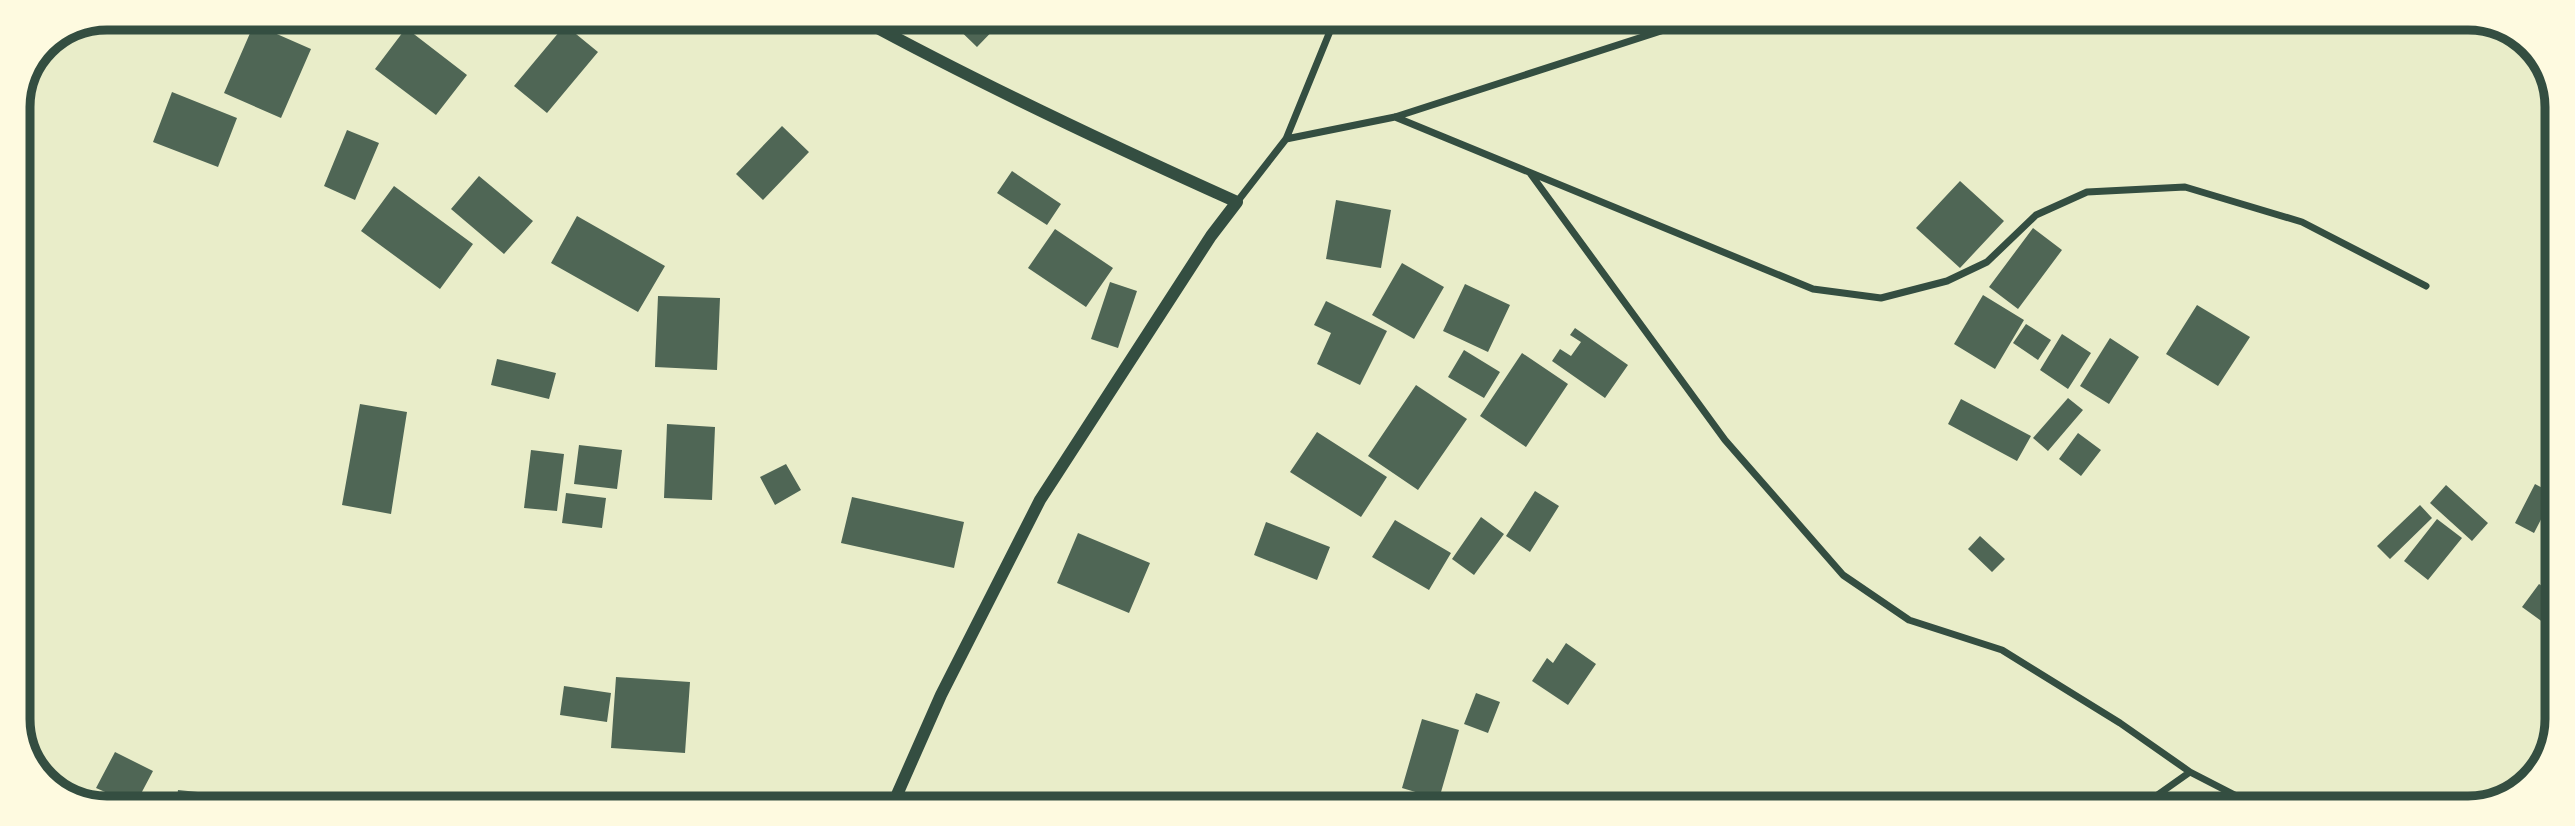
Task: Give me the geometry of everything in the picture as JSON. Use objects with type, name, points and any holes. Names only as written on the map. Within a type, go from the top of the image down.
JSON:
[{"type":"street","points":[[880,30],[1125,151],[1237,202]]},
{"type":"street","points":[[896,796],[941,695],[1040,499],[1211,236],[1286,139],[1331,30]]},
{"type":"street","points":[[1286,139],[1395,117],[1664,30]]},
{"type":"street","points":[[1395,117],[1813,289],[1881,298],[1947,281],[1987,261],[2036,215],[2087,192],[2185,187],[2302,222],[2426,286]]},
{"type":"street","points":[[1529,172],[1725,440],[1843,575],[1909,620],[2002,650],[2120,723],[2190,772],[2237,796]]},
{"type":"street","points":[[2156,796],[2190,772]]},
{"type":"building","points":[[251,30],[268,30],[311,49],[281,118],[224,93]]},
{"type":"building","points":[[404,30],[409,30],[467,75],[436,115],[375,69]]},
{"type":"building","points":[[561,30],[571,30],[598,52],[547,113],[514,86]]},
{"type":"building","points":[[959,30],[993,30],[977,47]]},
{"type":"building","points":[[172,92],[237,118],[218,167],[153,142]]},
{"type":"building","points":[[782,126],[809,152],[763,200],[736,174]]},
{"type":"building","points":[[347,130],[379,143],[355,200],[324,186]]},
{"type":"building","points":[[1012,171],[1061,204],[1047,225],[997,193]]},
{"type":"building","points":[[479,176],[533,221],[504,254],[451,209]]},
{"type":"building","points":[[1960,181],[2004,221],[1960,268],[1916,228]]},
{"type":"building","points":[[394,186],[473,244],[440,289],[361,231]]},
{"type":"building","points":[[1336,200],[1391,210],[1381,268],[1326,259]]},
{"type":"building","points":[[577,216],[665,266],[638,312],[551,263]]},
{"type":"building","points":[[2033,228],[2062,250],[2018,309],[1989,287]]},
{"type":"building","points":[[1055,229],[1113,268],[1086,307],[1028,268]]},
{"type":"building","points":[[1402,263],[1444,287],[1414,339],[1372,315]]},
{"type":"building","points":[[1110,282],[1137,291],[1118,348],[1091,339]]},
{"type":"building","points":[[1465,284],[1510,305],[1488,352],[1443,331]]},
{"type":"building","points":[[1983,295],[2024,320],[1995,369],[1954,344]]},
{"type":"building","points":[[658,296],[720,298],[717,370],[655,367]]},
{"type":"building","points":[[1326,301],[1387,331],[1360,385],[1317,364],[1331,333],[1314,325]]},
{"type":"building","points":[[2197,305],[2250,337],[2218,386],[2166,354]]},
{"type":"building","points":[[2026,324],[2051,340],[2038,360],[2013,343]]},
{"type":"building","points":[[1575,328],[1628,365],[1605,398],[1552,361],[1560,349],[1571,356],[1581,342],[1570,335]]},
{"type":"building","points":[[2062,334],[2091,353],[2068,389],[2040,370]]},
{"type":"building","points":[[2110,338],[2139,357],[2109,404],[2080,386]]},
{"type":"building","points":[[1464,350],[1500,372],[1484,398],[1448,377]]},
{"type":"building","points":[[1522,353],[1568,384],[1526,447],[1480,416]]},
{"type":"building","points":[[497,359],[556,373],[549,399],[491,385]]},
{"type":"building","points":[[1416,385],[1467,419],[1418,490],[1368,456]]},
{"type":"building","points":[[2068,398],[2083,410],[2048,451],[2033,438]]},
{"type":"building","points":[[1961,399],[2031,436],[2017,461],[1948,424]]},
{"type":"building","points":[[360,404],[407,412],[391,514],[342,505]]},
{"type":"building","points":[[667,424],[715,427],[712,500],[664,498]]},
{"type":"building","points":[[1317,432],[1387,477],[1361,517],[1290,472]]},
{"type":"building","points":[[2078,433],[2101,450],[2081,476],[2059,459]]},
{"type":"building","points":[[579,445],[622,450],[617,489],[574,484]]},
{"type":"building","points":[[531,450],[564,454],[557,511],[524,508]]},
{"type":"building","points":[[786,464],[801,490],[775,505],[760,477]]},
{"type":"building","points":[[2535,484],[2545,489],[2545,512],[2534,533],[2515,523]]},
{"type":"building","points":[[2446,485],[2488,523],[2472,541],[2430,503]]},
{"type":"building","points":[[1535,491],[1559,506],[1530,552],[1506,536]]},
{"type":"building","points":[[566,493],[606,498],[602,528],[562,523]]},
{"type":"building","points":[[852,497],[964,522],[954,568],[841,543]]},
{"type":"building","points":[[2420,505],[2432,518],[2390,559],[2377,546]]},
{"type":"building","points":[[1481,517],[1504,534],[1474,575],[1452,559]]},
{"type":"building","points":[[2437,519],[2462,538],[2428,580],[2404,561]]},
{"type":"building","points":[[1395,520],[1451,553],[1429,590],[1372,557]]},
{"type":"building","points":[[1266,522],[1330,547],[1317,580],[1254,555]]},
{"type":"building","points":[[1078,533],[1150,563],[1129,613],[1057,583]]},
{"type":"building","points":[[1980,536],[2005,559],[1992,572],[1968,549]]},
{"type":"building","points":[[2539,584],[2545,588],[2545,624],[2522,607]]},
{"type":"building","points":[[1566,643],[1596,664],[1568,705],[1532,681],[1547,658],[1553,663]]},
{"type":"building","points":[[616,677],[690,682],[685,753],[611,748]]},
{"type":"building","points":[[564,686],[611,693],[607,722],[560,715]]},
{"type":"building","points":[[1476,693],[1500,702],[1488,733],[1464,724]]},
{"type":"building","points":[[1422,719],[1459,730],[1440,796],[1429,796],[1402,788]]},
{"type":"building","points":[[115,752],[153,771],[140,796],[114,796],[96,788]]},
{"type":"building","points":[[178,790],[218,794],[218,796],[177,796]]}]
